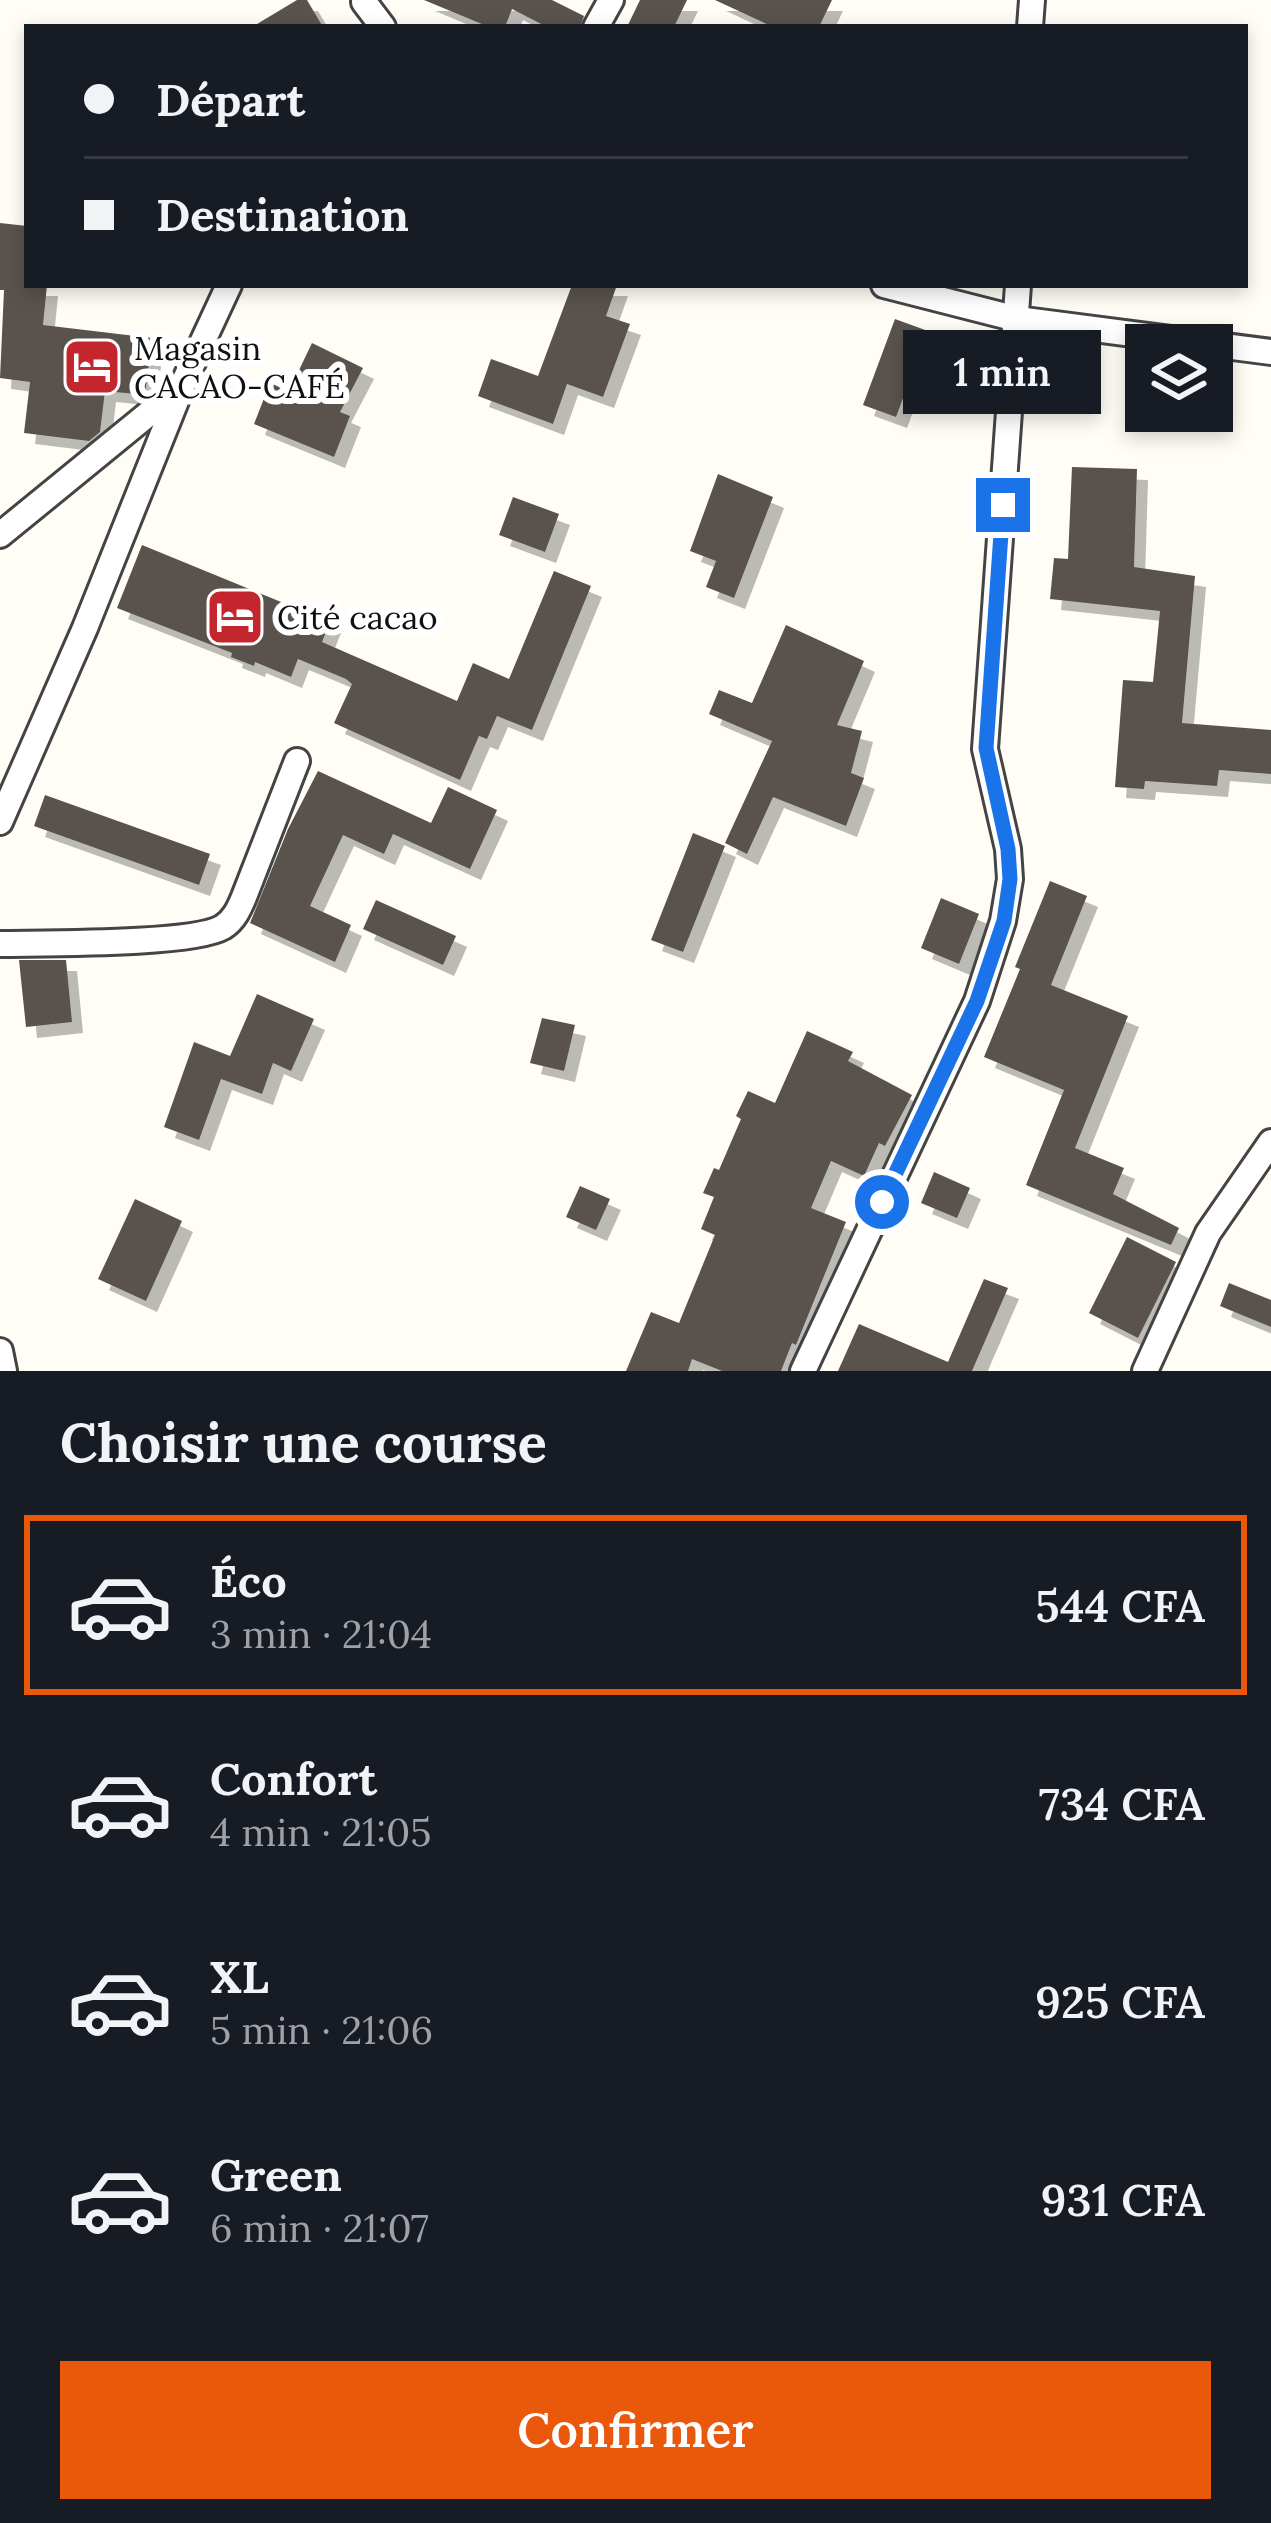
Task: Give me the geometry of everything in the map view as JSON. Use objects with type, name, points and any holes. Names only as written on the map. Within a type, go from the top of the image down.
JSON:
[{"type":"street","points":[[0,821],[228,288]]},
{"type":"street","points":[[896,288],[1017,319],[1271,352]]},
{"type":"street","points":[[803,1371],[977,1001],[1004,921],[1010,879],[1008,849],[986,748],[1018,288]]},
{"type":"street","points":[[0,535],[182,386]]},
{"type":"street","points":[[0,944],[167,937],[222,928],[236,916],[297,761]]},
{"type":"street","points":[[1144,1371],[1208,1233],[1271,1142]]},
{"type":"street","points":[[0,1351],[4,1371]]},
{"type":"building","points":[[297,0],[307,0],[321,24],[257,24]]},
{"type":"building","points":[[424,0],[552,0],[584,16],[581,24],[541,24],[512,9],[506,24],[482,24]]},
{"type":"building","points":[[640,0],[687,0],[675,24],[628,24]]},
{"type":"building","points":[[715,0],[832,0],[820,24],[767,24]]},
{"type":"building","points":[[0,223],[24,226],[24,288],[47,288],[43,325],[152,338],[145,395],[105,391],[100,432],[89,441],[24,433],[30,382],[0,378],[4,290],[0,290]]},
{"type":"building","points":[[571,288],[616,288],[606,316],[630,324],[603,397],[567,384],[553,424],[478,396],[491,359],[538,376]]},
{"type":"building","points":[[895,319],[928,331],[896,417],[863,405]]},
{"type":"building","points":[[312,343],[363,368],[340,412],[350,416],[334,457],[254,424],[270,383],[289,391]]},
{"type":"building","points":[[1072,467],[1137,469],[1134,567],[1195,576],[1182,723],[1271,730],[1271,774],[1219,770],[1217,786],[1145,781],[1144,789],[1115,787],[1123,680],[1153,682],[1160,611],[1050,599],[1054,558],[1068,559]]},
{"type":"building","points":[[718,474],[773,497],[734,598],[706,587],[716,561],[690,551]]},
{"type":"building","points":[[513,497],[559,514],[545,552],[499,535]]},
{"type":"building","points":[[142,545],[330,622],[322,642],[457,701],[473,663],[509,679],[554,571],[591,586],[532,730],[497,716],[487,739],[479,736],[460,780],[334,723],[352,684],[346,679],[298,659],[291,677],[255,662],[254,666],[117,608]]},
{"type":"building","points":[[786,625],[864,661],[837,725],[862,731],[851,773],[864,778],[846,826],[773,797],[747,854],[725,843],[772,741],[709,714],[719,690],[752,703]]},
{"type":"building","points":[[318,771],[431,823],[448,787],[497,810],[470,869],[393,834],[384,854],[343,835],[310,906],[351,925],[335,962],[250,923],[288,829]]},
{"type":"building","points":[[45,795],[210,854],[199,885],[34,826]]},
{"type":"building","points":[[693,833],[725,846],[683,952],[651,940]]},
{"type":"building","points":[[1050,881],[1087,896],[1051,985],[1128,1016],[1075,1148],[1124,1168],[1113,1194],[1179,1228],[1171,1245],[1026,1185],[1064,1090],[984,1057]]},
{"type":"building","points":[[941,898],[979,914],[959,964],[921,948]]},
{"type":"building","points":[[376,900],[456,936],[443,965],[363,929]]},
{"type":"building","points":[[19,960],[66,960],[72,1022],[26,1027]]},
{"type":"building","points":[[257,994],[314,1019],[291,1071],[273,1063],[262,1094],[221,1079],[199,1140],[164,1127],[194,1042],[230,1056]]},
{"type":"building","points":[[542,1018],[575,1025],[564,1071],[530,1063]]},
{"type":"building","points":[[807,1031],[853,1052],[848,1061],[912,1095],[885,1146],[879,1143],[864,1176],[831,1161],[811,1208],[846,1222],[796,1345],[792,1343],[781,1371],[722,1371],[692,1359],[688,1371],[626,1371],[651,1312],[679,1323],[715,1235],[701,1229],[714,1197],[703,1193],[714,1168],[719,1170],[741,1119],[736,1116],[748,1091],[775,1103]]},
{"type":"building","points":[[934,1172],[970,1188],[957,1218],[921,1203]]},
{"type":"building","points":[[580,1186],[610,1199],[596,1230],[566,1217]]},
{"type":"building","points":[[135,1199],[182,1221],[146,1301],[98,1279]]},
{"type":"building","points":[[1127,1237],[1176,1262],[1138,1338],[1089,1313]]},
{"type":"building","points":[[984,1279],[1008,1288],[972,1371],[838,1371],[859,1324],[948,1362]]},
{"type":"building","points":[[1229,1283],[1271,1300],[1271,1327],[1220,1306]]},
{"type":"place","name":"Magasin CACAO-CAFÉ","points":[[92,367]]},
{"type":"place","name":"Cité cacao","points":[[235,617]]},
{"type":"route","points":[[882,1202],[977,1001],[1004,921],[1010,879],[1008,849],[986,748],[1003,505]]}]
